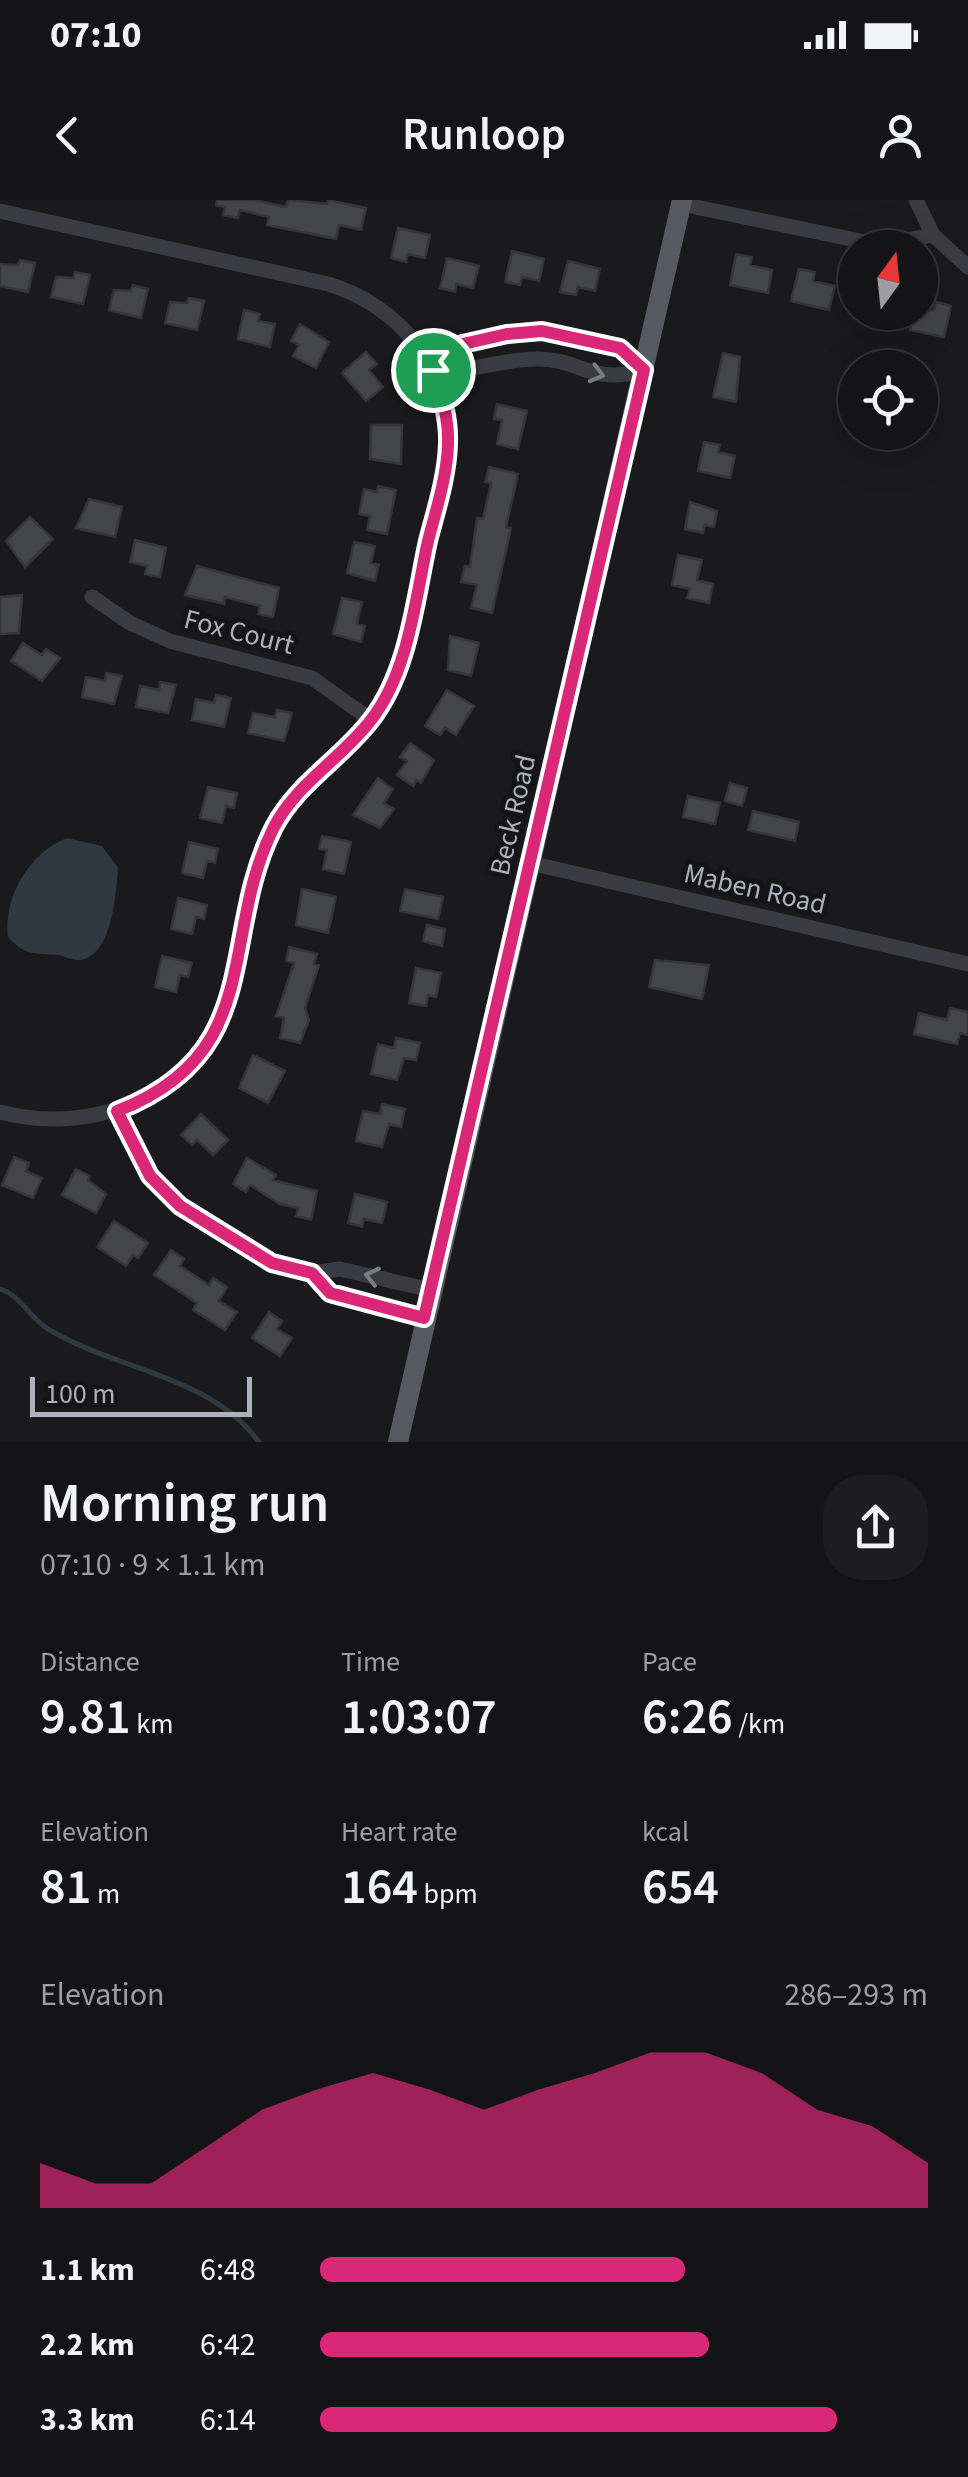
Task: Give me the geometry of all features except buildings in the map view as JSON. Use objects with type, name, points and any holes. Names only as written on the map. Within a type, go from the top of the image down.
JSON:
[{"type":"main road","name":"Beck Road","points":[[398,1442],[681,202]]},
{"type":"street","points":[[916,200],[931,230]]},
{"type":"street","points":[[681,202],[838,236]]},
{"type":"street","points":[[0,212],[342,288],[391,316],[410,334],[433,370],[448,424],[446,466],[400,665],[371,720],[299,791],[274,827],[231,992],[209,1041],[168,1083],[117,1111],[60,1121],[0,1112]]},
{"type":"street","points":[[938,240],[968,267]]},
{"type":"street","points":[[538,358],[542,331]]},
{"type":"street","points":[[542,331],[620,348],[644,370],[616,379],[538,358],[456,373],[433,370],[454,346],[542,331]]},
{"type":"street","name":"Fox Court","points":[[92,597],[130,623],[170,641],[312,678],[371,720]]},
{"type":"street","name":"Maben Road","points":[[530,864],[968,964]]},
{"type":"street","points":[[117,1111],[150,1176],[180,1206],[272,1263],[312,1273],[340,1268],[430,1290]]},
{"type":"street","points":[[312,1273],[330,1293],[424,1318]]},
{"type":"shaded area","points":[[67,838],[102,846],[118,868],[106,935],[92,955],[81,960],[30,952],[8,937],[10,907],[22,878],[41,854]]},
{"type":"waterway","points":[[0,1289],[48,1329],[74,1343],[215,1402],[259,1442]]},
{"type":"route","points":[[542,331],[620,348],[644,370],[424,1318],[330,1293],[312,1273],[272,1263],[180,1206],[138,1158],[117,1111],[168,1083],[209,1041],[231,992],[274,827],[299,791],[371,720],[394,681],[446,466],[448,424],[433,370],[454,346],[542,331]]}]
